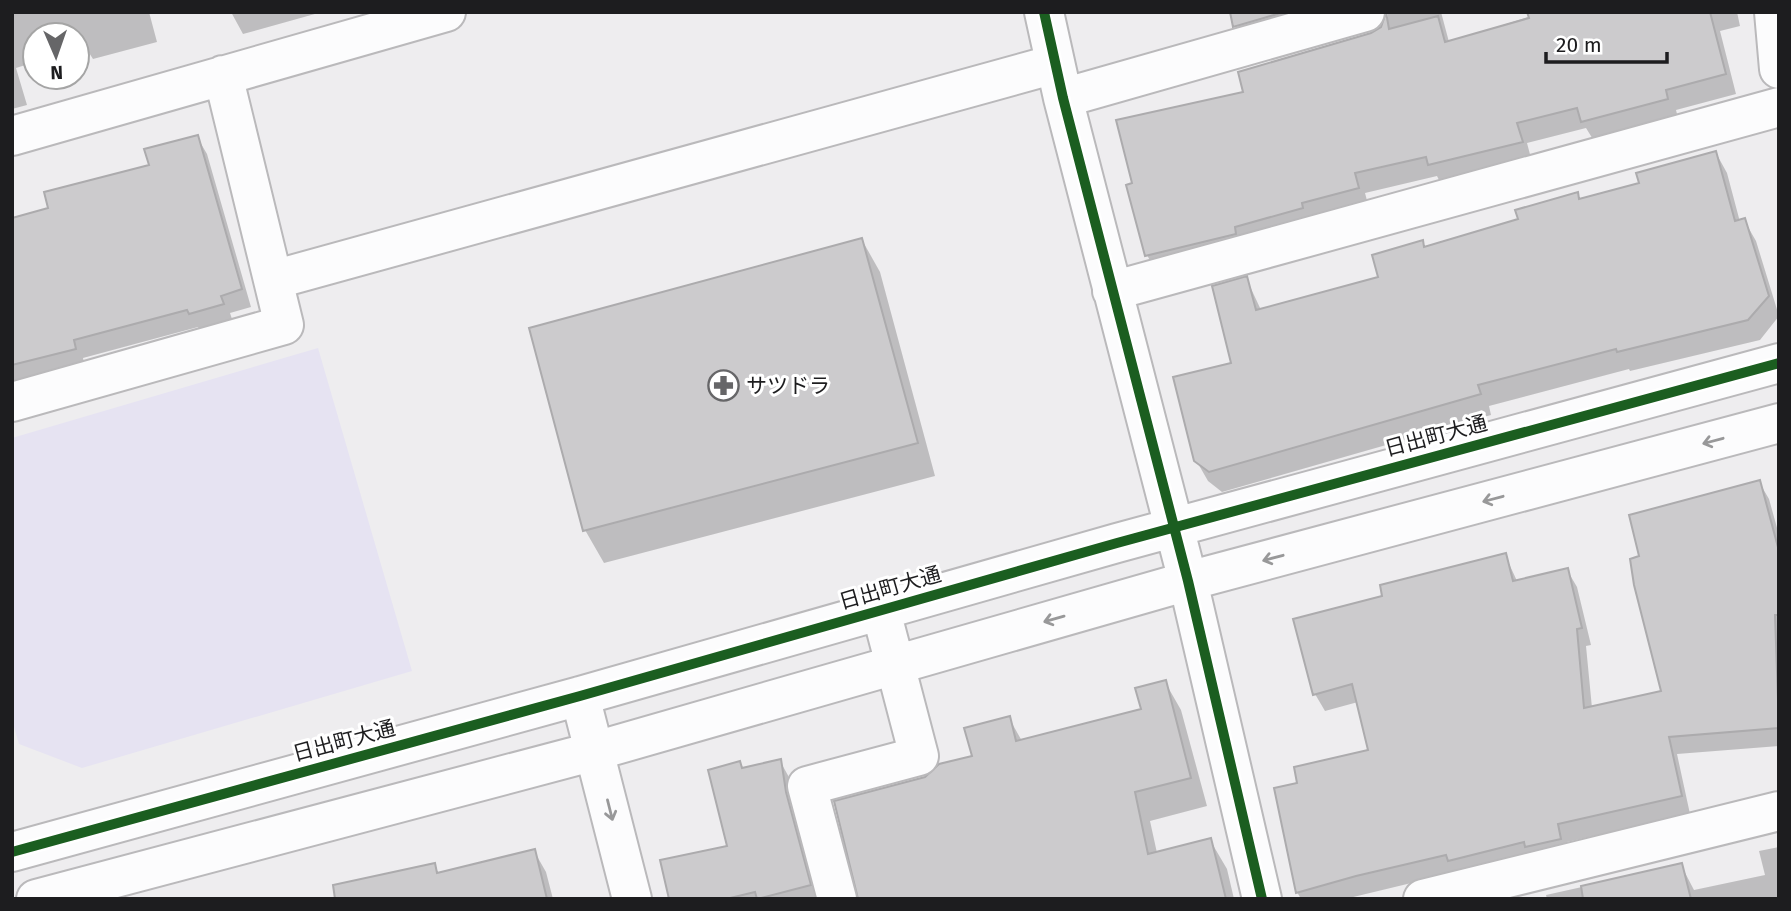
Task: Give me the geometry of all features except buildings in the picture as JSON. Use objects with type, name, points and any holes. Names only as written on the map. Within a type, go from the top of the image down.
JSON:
[{"type":"street","points":[[1044,12],[1112,291],[1188,581],[1262,899]]},
{"type":"street","points":[[273,280],[1059,81],[1365,12]]},
{"type":"street","points":[[1774,12],[1779,69]]},
{"type":"street","points":[[12,136],[439,13]]},
{"type":"street","points":[[12,402],[284,325],[223,75]]},
{"type":"street","points":[[1112,291],[1779,107]]},
{"type":"street","name":"日出町大通","points":[[12,852],[580,696],[1174,527],[1779,363]]},
{"type":"street","points":[[36,899],[595,751],[1188,581],[1779,423]]},
{"type":"street","points":[[837,899],[807,786],[919,756],[881,611]]},
{"type":"street","points":[[580,696],[632,899]]},
{"type":"street","points":[[1423,899],[1779,811]]},
{"type":"shaded area","points":[[318,348],[412,671],[82,768],[19,744],[12,720],[12,438]]},
{"type":"cycle path","points":[[1044,12],[1063,98],[1188,581],[1262,899]]},
{"type":"cycle path","points":[[12,852],[580,696],[1117,543],[1779,363]]},
{"type":"place","name":"サツドラ","points":[[723,386]]}]
